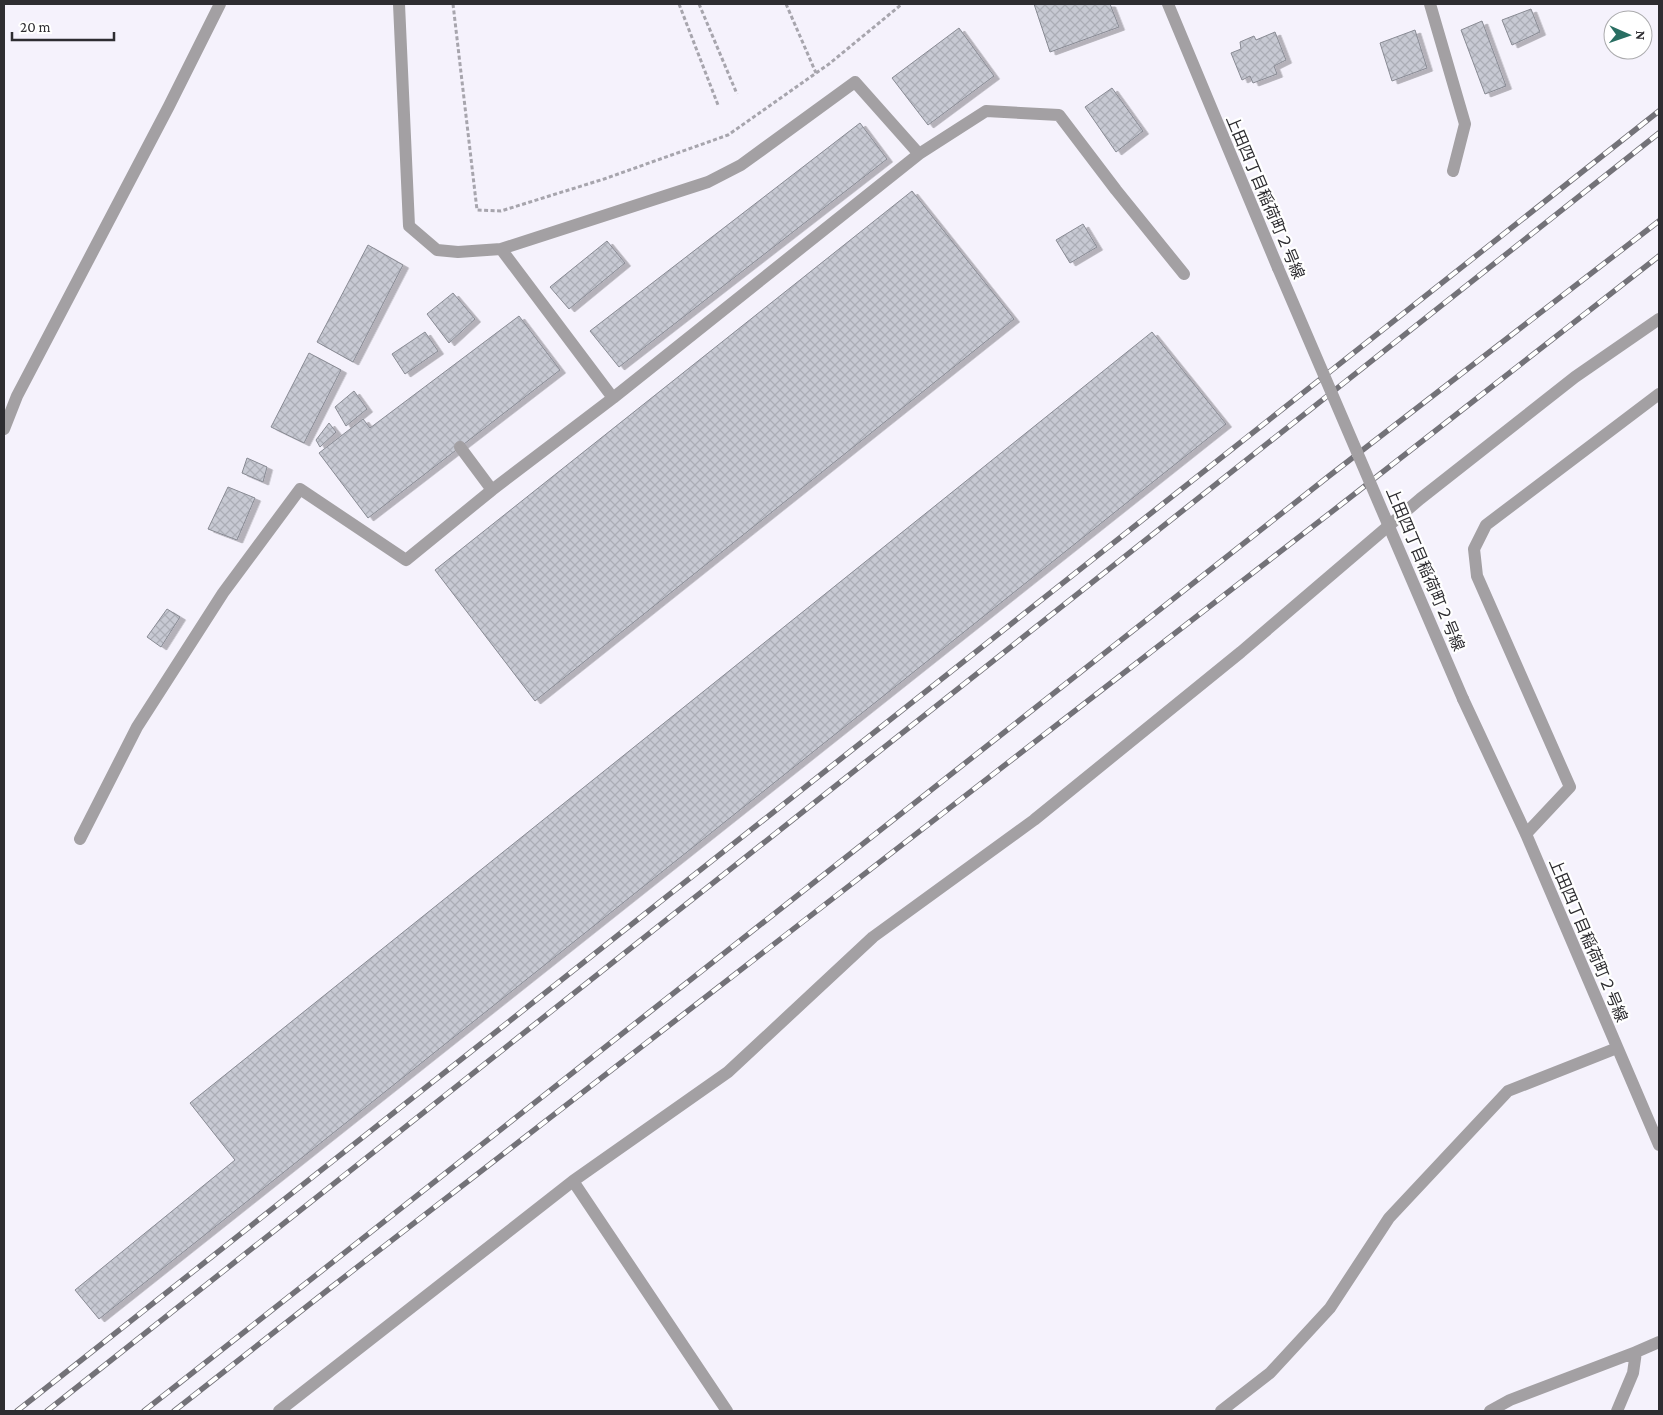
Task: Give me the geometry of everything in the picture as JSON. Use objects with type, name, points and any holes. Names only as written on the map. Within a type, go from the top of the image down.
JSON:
[{"type":"street","points":[[4,429],[17,396],[169,106],[220,4]]},
{"type":"street","points":[[399,4],[409,226],[437,250],[458,252],[501,249],[708,182],[742,165],[855,82],[919,154]]},
{"type":"street","name":"上田四丁目稲荷町２号線","points":[[1168,4],[1278,268],[1463,699],[1526,834],[1659,1145]]},
{"type":"street","points":[[1430,4],[1465,124],[1453,171]]},
{"type":"street","points":[[80,839],[137,727],[223,593],[300,489],[406,560],[492,490],[613,398],[919,154],[986,111],[1059,115],[1116,190],[1184,274]]},
{"type":"street","points":[[501,249],[613,398]]},
{"type":"street","points":[[279,1411],[573,1181],[728,1072],[873,937],[1034,820],[1241,652],[1420,499],[1575,378],[1659,318]]},
{"type":"street","points":[[1526,834],[1570,787],[1477,576],[1474,548],[1486,525],[1659,394]]},
{"type":"street","points":[[460,447],[492,490]]},
{"type":"street","points":[[1221,1411],[1270,1373],[1330,1308],[1389,1218],[1508,1091],[1617,1048]]},
{"type":"street","points":[[573,1181],[727,1411]]},
{"type":"street","points":[[1490,1411],[1510,1400],[1659,1342]]},
{"type":"street","points":[[1617,1411],[1633,1373],[1636,1352]]},
{"type":"path","points":[[453,4],[477,210],[501,211],[604,179],[728,135],[816,73],[902,4]]},
{"type":"path","points":[[679,4],[718,105]]},
{"type":"path","points":[[699,4],[736,94]]},
{"type":"path","points":[[786,4],[816,73]]},
{"type":"building","points":[[1034,4],[1110,4],[1119,27],[1050,52]]},
{"type":"building","points":[[1531,9],[1540,32],[1512,45],[1502,20]]},
{"type":"building","points":[[1482,21],[1506,86],[1485,94],[1461,30]]},
{"type":"building","points":[[959,28],[994,76],[928,125],[892,78]]},
{"type":"building","points":[[1415,30],[1427,68],[1392,81],[1380,43]]},
{"type":"building","points":[[1275,32],[1286,60],[1274,66],[1277,74],[1253,83],[1250,76],[1242,80],[1231,53],[1241,49],[1240,42],[1254,36],[1256,40]]},
{"type":"building","points":[[1112,88],[1143,131],[1116,152],[1085,107]]},
{"type":"building","points":[[860,123],[887,159],[619,367],[590,331]]},
{"type":"building","points":[[912,191],[1014,319],[535,701],[435,570]]},
{"type":"building","points":[[1083,224],[1097,247],[1070,263],[1056,240]]},
{"type":"building","points":[[607,241],[625,263],[569,309],[550,287]]},
{"type":"building","points":[[368,245],[403,265],[353,362],[317,342]]},
{"type":"building","points":[[453,293],[475,319],[449,343],[427,314]]},
{"type":"building","points":[[519,316],[560,370],[368,518],[319,453],[363,419],[370,428]]},
{"type":"building","points":[[425,332],[438,351],[405,374],[392,354]]},
{"type":"building","points":[[1152,332],[1226,424],[99,1319],[75,1290],[235,1160],[190,1103]]},
{"type":"building","points":[[309,353],[341,370],[304,443],[271,427]]},
{"type":"building","points":[[354,391],[367,409],[346,426],[335,407]]},
{"type":"building","points":[[329,423],[336,432],[320,447],[316,440]]},
{"type":"building","points":[[247,458],[267,467],[263,482],[242,473]]},
{"type":"building","points":[[228,487],[255,498],[237,540],[208,529]]},
{"type":"building","points":[[167,609],[180,617],[161,647],[147,637]]},
{"type":"railway","points":[[17,1411],[1659,111]]},
{"type":"railway","points":[[47,1411],[1659,133]]},
{"type":"railway","points":[[144,1411],[1329,476],[1659,221]]},
{"type":"railway","points":[[174,1411],[1659,256]]}]
